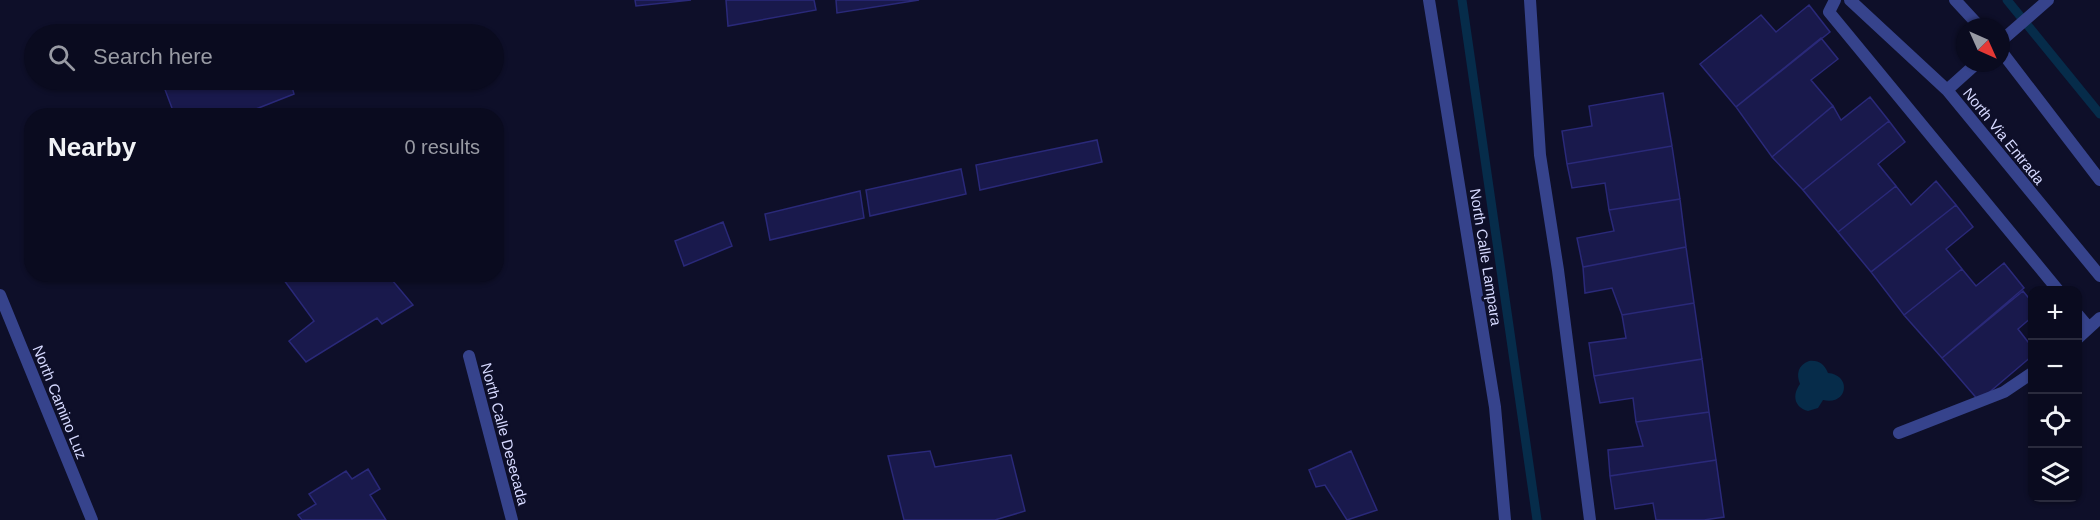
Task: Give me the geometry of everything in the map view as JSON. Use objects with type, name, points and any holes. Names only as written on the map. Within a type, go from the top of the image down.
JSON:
[{"type":"street","name":"North Calle Lampara","points":[[1429,0],[1495,406],[1505,520]]},
{"type":"street","points":[[1530,0],[1540,155],[1558,270],[1590,520]]},
{"type":"street","points":[[1835,0],[1829,12],[2054,286]]},
{"type":"street","name":"North Via Entrada","points":[[1850,0],[1947,90],[2100,276]]},
{"type":"street","points":[[1955,0],[1972,18]]},
{"type":"street","points":[[2010,33],[2048,0]]},
{"type":"street","points":[[2010,63],[2100,180]]},
{"type":"street","points":[[1947,90],[1967,72]]},
{"type":"street","name":"North Camino Luz","points":[[0,295],[92,520]]},
{"type":"street","points":[[2082,334],[2100,318]]},
{"type":"street","points":[[2082,320],[2088,328]]},
{"type":"street","name":"North Calle Desecada","points":[[469,356],[512,520]]},
{"type":"street","points":[[1899,433],[2004,392],[2028,376]]},
{"type":"water","points":[[1809,361],[1821,363],[1828,373],[1841,379],[1844,389],[1838,399],[1823,400],[1818,408],[1808,411],[1797,404],[1795,396],[1800,384],[1799,370]]},
{"type":"building","points":[[635,0],[691,0],[636,6]]},
{"type":"building","points":[[726,0],[814,0],[816,10],[728,26]]},
{"type":"building","points":[[836,0],[919,0],[837,13]]},
{"type":"building","points":[[1809,5],[1830,32],[1736,107],[1700,64],[1761,15],[1776,32]]},
{"type":"building","points":[[1821,38],[1838,59],[1811,80],[1833,106],[1772,157],[1736,107]]},
{"type":"building","points":[[165,90],[293,90],[294,94],[259,108],[172,108]]},
{"type":"building","points":[[1663,93],[1672,146],[1567,164],[1562,131],[1592,126],[1589,106]]},
{"type":"building","points":[[1870,97],[1889,121],[1803,190],[1772,157],[1833,106],[1841,120]]},
{"type":"building","points":[[1889,121],[1905,142],[1878,164],[1896,186],[1838,232],[1803,190]]},
{"type":"building","points":[[1097,140],[1102,162],[980,190],[976,165]]},
{"type":"building","points":[[1672,146],[1680,199],[1609,210],[1605,183],[1572,188],[1567,164]]},
{"type":"building","points":[[961,169],[966,194],[870,216],[866,190]]},
{"type":"building","points":[[1936,181],[1956,205],[1871,272],[1838,232],[1896,186],[1911,205]]},
{"type":"building","points":[[860,191],[864,218],[770,240],[765,214]]},
{"type":"building","points":[[1680,199],[1686,247],[1583,267],[1577,238],[1614,231],[1609,210]]},
{"type":"building","points":[[1956,205],[1973,227],[1946,249],[1962,269],[1904,315],[1871,272]]},
{"type":"building","points":[[723,222],[732,246],[684,266],[675,241]]},
{"type":"building","points":[[1686,247],[1694,303],[1622,315],[1612,288],[1585,293],[1583,267]]},
{"type":"building","points":[[2004,263],[2024,288],[1942,358],[1904,315],[1962,269],[1976,286]]},
{"type":"building","points":[[285,282],[394,282],[413,305],[382,324],[377,318],[306,362],[289,341],[314,321]]},
{"type":"building","points":[[2023,291],[2028,297],[2028,320],[2018,329],[2028,342],[2028,359],[1979,401],[1942,358]]},
{"type":"building","points":[[1694,303],[1702,359],[1594,376],[1589,343],[1626,338],[1622,315]]},
{"type":"building","points":[[1702,359],[1709,412],[1636,422],[1633,398],[1600,403],[1594,376]]},
{"type":"building","points":[[1709,412],[1716,460],[1610,476],[1608,450],[1643,446],[1636,422]]},
{"type":"building","points":[[930,451],[935,467],[1011,455],[1025,511],[995,520],[904,520],[888,456]]},
{"type":"building","points":[[1351,451],[1377,510],[1347,520],[1325,485],[1316,487],[1309,470]]},
{"type":"building","points":[[1716,460],[1724,517],[1704,520],[1656,520],[1653,503],[1615,509],[1610,476]]},
{"type":"building","points":[[368,469],[380,489],[370,495],[386,520],[302,520],[298,515],[316,504],[309,494],[346,471],[352,479]]},
{"type":"waterway","points":[[1462,0],[1537,520]]},
{"type":"waterway","points":[[2007,0],[2100,114]]}]
